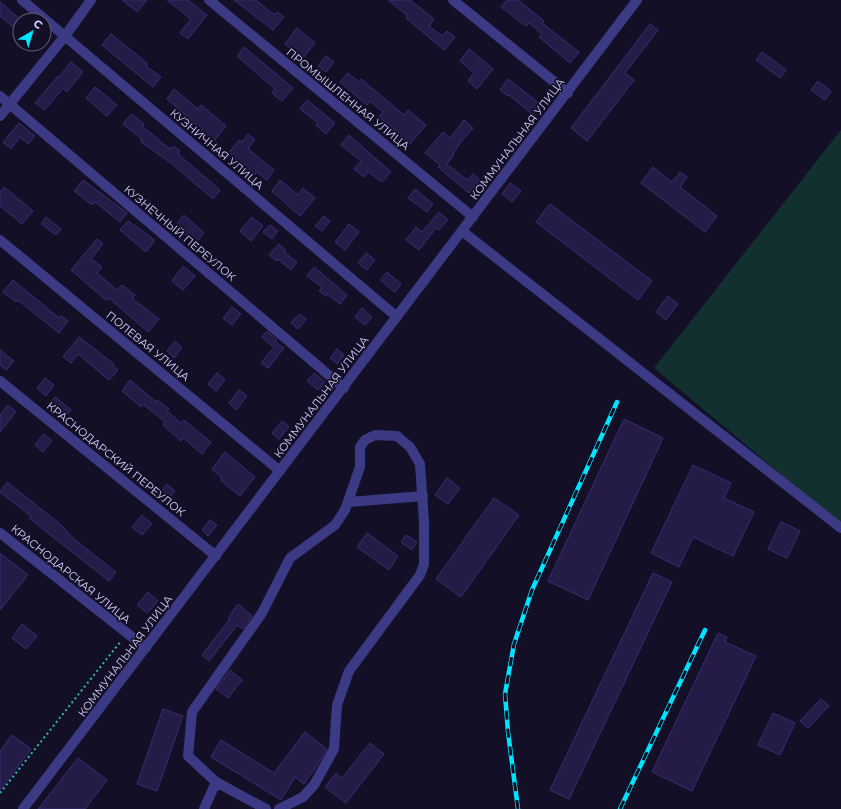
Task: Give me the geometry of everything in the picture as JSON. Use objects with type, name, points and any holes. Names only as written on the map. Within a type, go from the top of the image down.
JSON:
[{"type":"street","name":"КУЗНИЧНАЯ УЛИЦА","points":[[22,0],[397,317]]},
{"type":"street","points":[[0,116],[65,36],[91,0]]},
{"type":"street","name":"ПРОМЫШЛЕННАЯ УЛИЦА","points":[[209,0],[473,217]]},
{"type":"street","points":[[453,0],[568,93]]},
{"type":"street","name":"КОММУНАЛЬНАЯ УЛИЦА","points":[[23,809],[638,0]]},
{"type":"street","name":"КУЗНЕЧНЫЙ ПЕРЕУЛОК","points":[[0,96],[344,388]]},
{"type":"street","points":[[462,231],[841,528]]},
{"type":"street","name":"ПОЛЕВАЯ УЛИЦА","points":[[0,240],[280,471]]},
{"type":"street","name":"КРАСНОДАРСКИЙ ПЕРЕУЛОК","points":[[0,381],[216,556]]},
{"type":"street","points":[[266,809],[216,782],[188,756],[192,712],[262,613],[290,558],[335,525],[349,502],[360,467],[360,447],[365,440],[375,435],[396,436],[410,447],[420,464],[423,496],[424,564],[420,575],[349,671],[337,705],[334,749],[314,785],[303,797],[279,809]]},
{"type":"street","points":[[349,502],[423,496]]},
{"type":"street","name":"КРАСНОДАРСКАЯ УЛИЦА","points":[[0,533],[126,634],[146,648]]},
{"type":"street","points":[[204,809],[216,782]]},
{"type":"path","points":[[0,793],[126,634]]},
{"type":"green space","points":[[841,130],[841,525],[654,368]]},
{"type":"building","points":[[122,0],[147,0],[137,12]]},
{"type":"building","points":[[167,0],[188,0],[207,15],[188,39],[180,33],[191,19]]},
{"type":"building","points":[[234,0],[256,0],[274,15],[277,12],[284,17],[273,30]]},
{"type":"building","points":[[388,0],[410,0],[434,19],[429,26],[442,36],[447,31],[455,37],[444,50],[406,18],[408,16]]},
{"type":"building","points":[[507,0],[518,0],[544,21],[542,23],[579,52],[570,63],[539,37],[542,34],[529,23],[526,26],[501,7]]},
{"type":"building","points":[[0,2],[12,12],[12,26],[0,16]]},
{"type":"building","points":[[650,24],[658,30],[625,73],[634,80],[587,141],[571,128]]},
{"type":"building","points":[[297,28],[315,43],[303,58],[285,44]]},
{"type":"building","points":[[111,34],[148,64],[146,66],[161,77],[153,87],[102,45]]},
{"type":"building","points":[[244,47],[293,88],[282,101],[272,93],[275,89],[237,56]]},
{"type":"building","points":[[469,49],[493,69],[477,89],[468,81],[474,73],[460,61]]},
{"type":"building","points":[[762,52],[786,70],[780,78],[756,60]]},
{"type":"building","points":[[326,56],[334,62],[326,72],[318,66]]},
{"type":"building","points":[[71,62],[83,72],[67,92],[63,88],[45,110],[35,103]]},
{"type":"building","points":[[348,73],[359,82],[361,79],[404,115],[408,110],[426,125],[410,144],[399,136],[396,140],[389,135],[394,129],[379,117],[383,112],[370,101],[367,105],[340,82]]},
{"type":"building","points":[[508,79],[540,104],[532,114],[509,95],[508,96],[500,90]]},
{"type":"building","points":[[818,81],[831,91],[825,100],[811,90]]},
{"type":"building","points":[[95,87],[117,105],[107,116],[86,98]]},
{"type":"building","points":[[174,89],[198,109],[201,105],[226,126],[214,141],[167,99]]},
{"type":"building","points":[[307,100],[335,123],[326,134],[316,125],[318,123],[300,109]]},
{"type":"building","points":[[131,114],[144,124],[142,126],[170,149],[173,146],[180,151],[178,154],[220,190],[213,199],[171,163],[141,142],[142,139],[123,124]]},
{"type":"building","points":[[464,120],[473,128],[460,143],[453,154],[454,155],[447,164],[467,180],[473,174],[480,180],[469,193],[438,167],[440,165],[425,153],[443,132],[450,138]]},
{"type":"building","points":[[19,123],[35,136],[28,144],[20,137],[11,149],[3,142]]},
{"type":"building","points":[[248,134],[255,140],[248,149],[274,170],[267,180],[257,172],[254,175],[228,154],[239,140],[242,142]]},
{"type":"building","points":[[349,135],[391,172],[382,182],[368,172],[364,177],[354,169],[361,161],[341,145]]},
{"type":"building","points":[[653,167],[672,182],[680,172],[687,177],[680,187],[717,216],[705,232],[641,183]]},
{"type":"building","points":[[83,180],[127,213],[120,222],[95,202],[92,205],[74,191]]},
{"type":"building","points":[[280,180],[298,195],[303,188],[315,198],[300,216],[272,191]]},
{"type":"building","points":[[510,183],[521,191],[512,202],[502,194]]},
{"type":"building","points":[[4,187],[33,211],[22,224],[0,206],[0,192]]},
{"type":"building","points":[[415,189],[433,204],[427,212],[408,198]]},
{"type":"building","points":[[550,204],[652,281],[638,300],[536,222]]},
{"type":"building","points":[[439,212],[448,220],[439,230],[436,228],[419,250],[406,240],[416,227],[422,232]]},
{"type":"building","points":[[184,215],[204,233],[196,243],[175,226]]},
{"type":"building","points":[[324,216],[330,221],[322,231],[315,226]]},
{"type":"building","points":[[46,217],[61,229],[56,235],[41,224]]},
{"type":"building","points":[[252,217],[263,226],[251,241],[240,231]]},
{"type":"building","points":[[128,221],[155,240],[146,252],[120,230]]},
{"type":"building","points":[[349,224],[359,232],[345,250],[335,242]]},
{"type":"building","points":[[270,225],[278,231],[272,239],[263,232]]},
{"type":"building","points":[[97,239],[103,244],[91,259],[102,267],[97,273],[117,290],[122,285],[135,295],[132,298],[159,319],[148,332],[109,298],[106,300],[71,270]]},
{"type":"building","points":[[279,244],[286,250],[284,252],[297,262],[291,270],[278,259],[277,261],[269,255]]},
{"type":"building","points":[[366,253],[375,260],[367,270],[358,263]]},
{"type":"building","points":[[183,266],[195,276],[183,290],[172,281]]},
{"type":"building","points":[[314,267],[347,295],[340,304],[327,294],[326,296],[319,291],[322,287],[307,276]]},
{"type":"building","points":[[387,272],[401,284],[395,292],[380,280]]},
{"type":"building","points":[[13,280],[59,318],[61,316],[68,321],[59,333],[18,300],[16,302],[3,292]]},
{"type":"building","points":[[668,296],[678,304],[666,320],[656,312]]},
{"type":"building","points":[[232,307],[241,314],[232,325],[223,318]]},
{"type":"building","points":[[362,308],[372,317],[365,325],[355,317]]},
{"type":"building","points":[[299,314],[306,319],[298,329],[291,323]]},
{"type":"building","points":[[267,331],[277,340],[272,346],[262,337]]},
{"type":"building","points":[[79,337],[114,364],[113,366],[118,370],[109,380],[78,354],[71,363],[63,357]]},
{"type":"building","points":[[175,341],[182,348],[174,358],[167,351]]},
{"type":"building","points":[[277,343],[284,348],[268,368],[261,363]]},
{"type":"building","points":[[337,349],[344,355],[337,364],[330,358]]},
{"type":"building","points":[[0,350],[14,361],[6,370],[0,365]]},
{"type":"building","points":[[217,373],[225,380],[216,391],[208,384]]},
{"type":"building","points":[[314,373],[325,382],[318,390],[307,381]]},
{"type":"building","points":[[45,378],[54,385],[46,396],[37,388]]},
{"type":"building","points":[[130,380],[156,402],[157,400],[169,409],[167,411],[181,423],[184,420],[211,442],[202,454],[183,438],[181,441],[163,425],[165,422],[143,404],[141,407],[122,391]]},
{"type":"building","points":[[239,390],[247,396],[236,410],[229,403]]},
{"type":"building","points":[[55,397],[71,410],[63,419],[47,406]]},
{"type":"building","points":[[8,405],[16,412],[0,432],[0,415]]},
{"type":"building","points":[[624,419],[663,438],[588,600],[548,581]]},
{"type":"building","points":[[282,421],[289,427],[279,439],[272,433]]},
{"type":"building","points":[[44,434],[52,441],[43,452],[35,445]]},
{"type":"building","points":[[225,452],[255,477],[240,496],[220,480],[222,478],[212,469]]},
{"type":"building","points":[[693,465],[731,483],[724,498],[754,512],[733,556],[693,537],[679,567],[651,553]]},
{"type":"building","points":[[447,478],[460,488],[448,504],[435,495]]},
{"type":"building","points":[[7,482],[60,524],[74,539],[116,572],[109,581],[29,518],[31,516],[0,492]]},
{"type":"building","points":[[167,484],[175,491],[166,502],[158,495]]},
{"type":"building","points":[[494,498],[519,515],[461,597],[436,579]]},
{"type":"building","points":[[142,515],[152,524],[142,535],[132,527]]},
{"type":"building","points":[[210,520],[217,525],[208,536],[202,530]]},
{"type":"building","points":[[781,522],[800,531],[787,558],[768,549]]},
{"type":"building","points":[[367,533],[398,556],[389,570],[357,547]]},
{"type":"building","points":[[406,535],[417,542],[412,550],[401,542]]},
{"type":"building","points":[[0,553],[28,575],[0,610]]},
{"type":"building","points":[[653,573],[672,582],[569,799],[550,790]]},
{"type":"building","points":[[148,592],[158,601],[147,613],[137,605]]},
{"type":"building","points":[[238,604],[252,616],[243,629],[237,625],[209,661],[202,655],[230,619],[228,618]]},
{"type":"building","points":[[22,624],[37,636],[26,649],[12,638]]},
{"type":"building","points":[[718,633],[727,637],[725,642],[756,656],[692,791],[652,772]]},
{"type":"building","points":[[230,670],[242,680],[228,698],[216,689]]},
{"type":"building","points":[[821,699],[829,706],[808,728],[800,721]]},
{"type":"building","points":[[163,709],[183,716],[157,791],[137,784]]},
{"type":"building","points":[[773,713],[795,723],[780,755],[758,745]]},
{"type":"building","points":[[305,732],[327,749],[304,784],[295,777],[281,800],[211,757],[221,740],[274,773]]},
{"type":"building","points":[[12,735],[31,749],[0,790],[0,751]]},
{"type":"building","points":[[370,743],[384,754],[346,803],[325,787],[336,773],[342,778]]},
{"type":"building","points":[[78,758],[107,780],[85,809],[38,809]]},
{"type":"railway","points":[[518,809],[508,732],[505,694],[514,644],[532,590],[617,402]]},
{"type":"railway","points":[[620,809],[705,630]]}]
